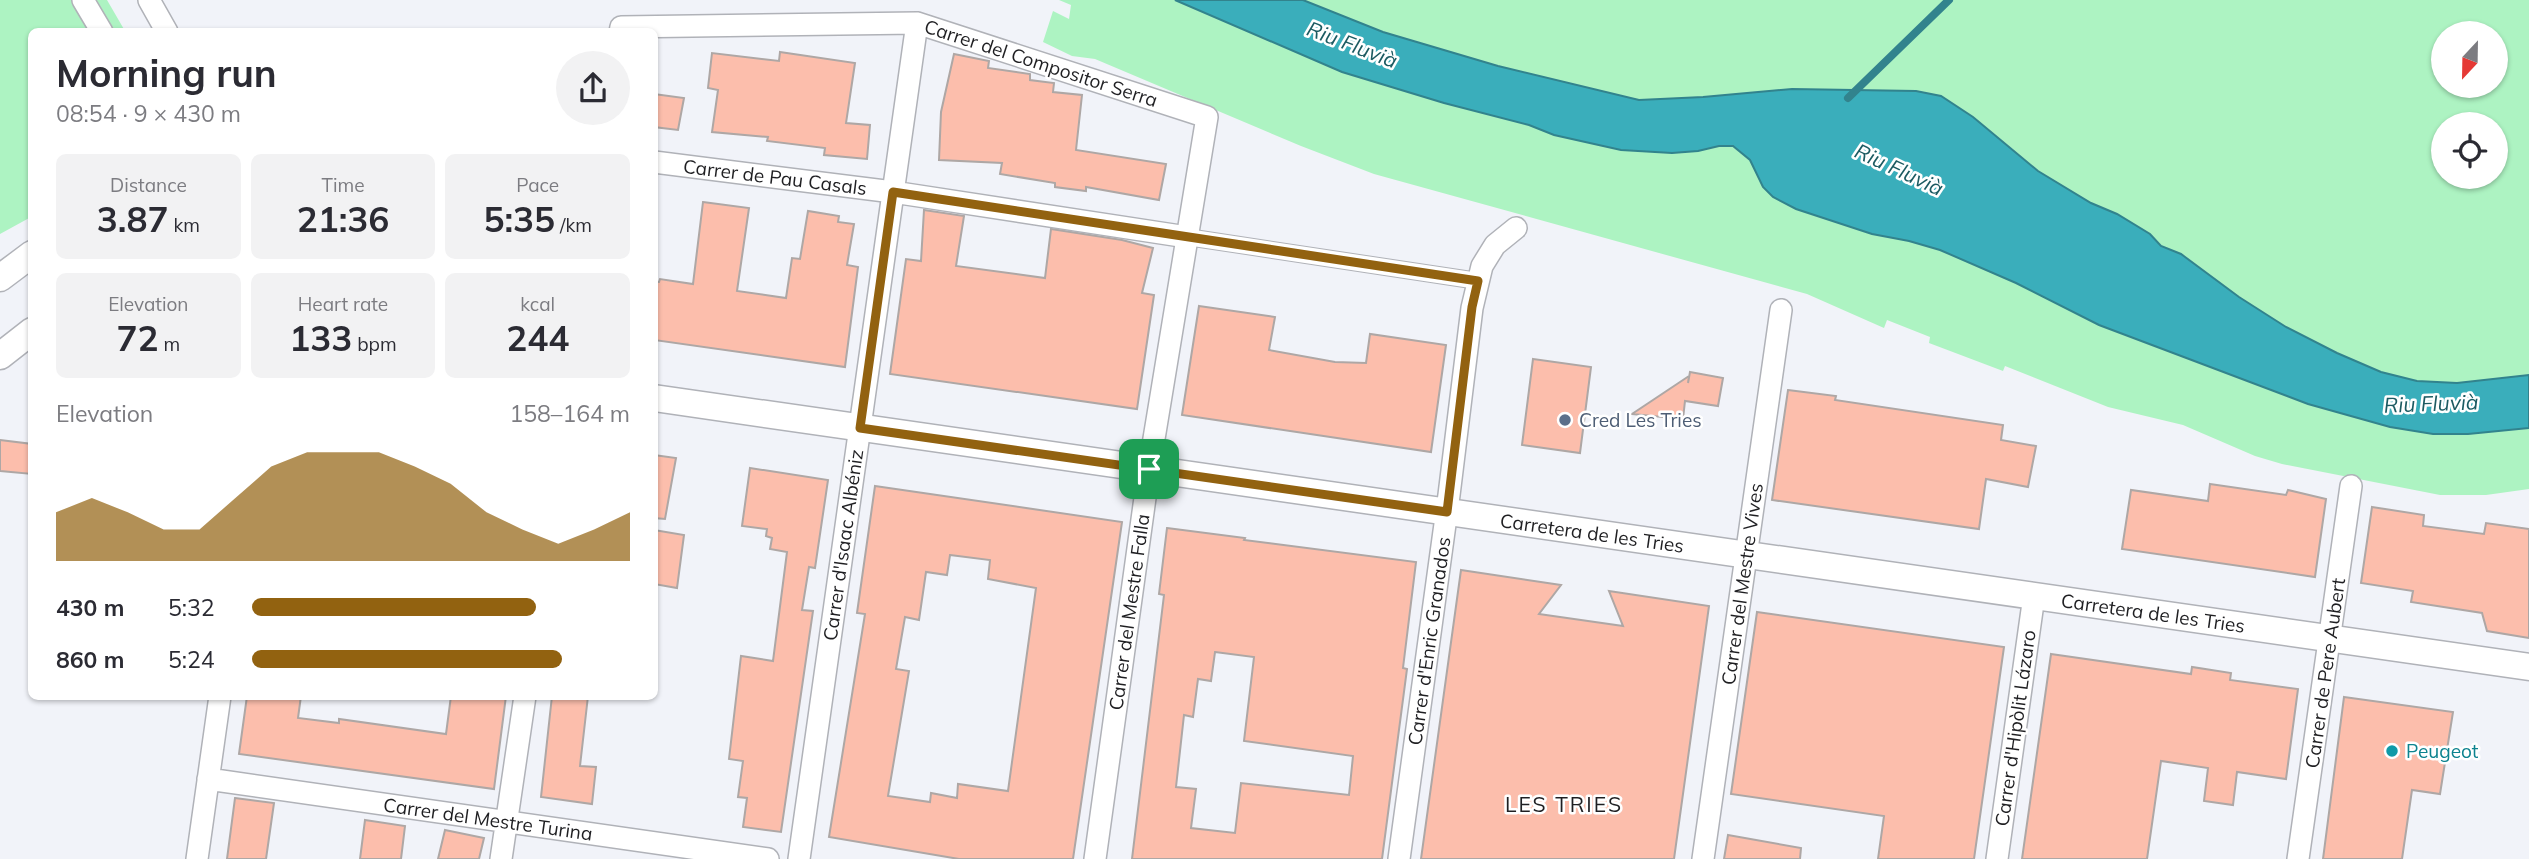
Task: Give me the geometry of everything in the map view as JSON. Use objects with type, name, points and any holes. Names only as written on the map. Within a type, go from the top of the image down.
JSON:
[{"type":"street","points":[[83,0],[100,28]]},
{"type":"street","points":[[149,0],[165,28]]},
{"type":"street","name":"Carrer del Compositor Serra","points":[[658,28],[917,23],[1206,117]]},
{"type":"street","name":"Carrer d'Isaac Albéniz","points":[[799,859],[917,23]]},
{"type":"street","name":"Carrer del Mestre Falla","points":[[1095,859],[1149,469],[1206,117]]},
{"type":"street","name":"Carrer de Pau Casals","points":[[658,163],[893,192],[1187,236]]},
{"type":"street","name":"Carrer d'Enric Granados","points":[[1399,859],[1472,307],[1482,266],[1495,244],[1516,228]]},
{"type":"street","points":[[1187,236],[1478,281]]},
{"type":"street","points":[[0,278],[28,257]]},
{"type":"street","name":"Carrer del Mestre Vives","points":[[1703,859],[1781,310]]},
{"type":"street","points":[[0,356],[28,334]]},
{"type":"street","name":"Carretera de les Tries","points":[[658,399],[2529,667]]},
{"type":"street","name":"Carrer de Pere Aubert","points":[[2298,859],[2351,486]]},
{"type":"street","name":"Carrer d'Hipòlit Lázaro","points":[[1997,859],[2034,596]]},
{"type":"street","points":[[197,859],[219,700]]},
{"type":"street","points":[[501,859],[524,700]]},
{"type":"street","name":"Carrer del Mestre Turina","points":[[208,779],[768,859]]},
{"type":"green space","points":[[0,0],[107,0],[123,28],[28,28],[28,219],[0,234]]},
{"type":"green space","points":[[1059,0],[2529,0],[2529,489],[2486,495],[2440,495],[2282,464],[2255,456],[2183,425],[2108,407],[2005,366],[2003,371],[1929,343],[1930,337],[1887,320],[1884,328],[1807,294],[1374,174],[1095,59],[1072,56],[1043,42],[1053,11],[1069,19],[1071,5]]},
{"type":"water","name":"Riu Fluvià","points":[[1175,0],[1303,0],[1383,32],[1498,66],[1639,100],[1792,89],[1916,91],[1941,96],[1973,117],[2038,171],[2150,234],[2161,246],[2181,254],[2239,297],[2286,327],[2337,353],[2381,372],[2417,381],[2457,383],[2529,375],[2529,428],[2468,434],[2433,434],[2390,427],[2308,404],[2099,325],[2016,283],[1940,250],[1872,234],[1796,209],[1773,197],[1763,187],[1750,160],[1733,146],[1672,153],[1621,150],[1554,135],[1529,125],[1342,72]]},
{"type":"building","points":[[780,52],[855,63],[846,123],[870,125],[867,159],[824,155],[825,148],[767,141],[768,137],[712,132],[718,90],[708,88],[712,53],[779,61]]},
{"type":"building","points":[[954,54],[989,61],[988,68],[1030,74],[1030,80],[1054,83],[1053,92],[1082,95],[1076,150],[1166,164],[1159,200],[1086,187],[1086,191],[1055,187],[1055,183],[1000,174],[1002,163],[939,160],[941,112]]},
{"type":"building","points":[[658,95],[684,98],[678,130],[658,128]]},
{"type":"building","points":[[703,202],[749,208],[737,291],[786,298],[792,258],[800,259],[808,211],[839,216],[838,222],[854,224],[847,265],[858,267],[845,367],[658,341],[658,282],[660,279],[693,284]]},
{"type":"building","points":[[924,210],[964,216],[956,266],[1045,278],[1051,229],[1122,240],[1153,248],[1142,293],[1154,295],[1137,409],[890,374],[906,259],[921,261]]},
{"type":"building","points":[[1199,306],[1275,317],[1269,350],[1335,362],[1366,363],[1370,334],[1446,345],[1431,452],[1182,415]]},
{"type":"building","points":[[1533,359],[1591,367],[1580,453],[1522,445]]},
{"type":"building","points":[[1690,372],[1723,378],[1718,406],[1685,401],[1683,419],[1632,414],[1689,376],[1688,383]]},
{"type":"building","points":[[1788,390],[1836,396],[1835,400],[2003,425],[2001,440],[2036,446],[2028,487],[1986,479],[1979,529],[1772,500]]},
{"type":"building","points":[[0,440],[28,444],[28,474],[0,471]]},
{"type":"building","points":[[658,456],[676,458],[665,519],[658,518]]},
{"type":"building","points":[[750,468],[828,480],[815,568],[809,567],[802,610],[813,611],[781,832],[743,827],[747,798],[738,797],[743,761],[729,759],[741,656],[773,661],[787,552],[770,549],[772,538],[766,536],[767,529],[742,526]]},
{"type":"building","points":[[2210,484],[2286,495],[2288,490],[2326,499],[2315,577],[2122,549],[2131,490],[2208,501]]},
{"type":"building","points":[[875,486],[1122,522],[1073,859],[959,859],[829,837],[865,614],[857,613]],"holes":[[[950,555],[990,560],[988,579],[1036,588],[1008,791],[958,784],[957,798],[931,793],[930,802],[888,796],[909,671],[896,669],[905,617],[919,620],[926,572],[947,575]]]},
{"type":"building","points":[[2372,507],[2424,515],[2423,526],[2484,534],[2486,523],[2529,529],[2529,638],[2487,631],[2482,613],[2411,602],[2413,591],[2361,583]]},
{"type":"building","points":[[1167,528],[1416,562],[1403,668],[1407,669],[1382,859],[1132,859],[1164,595],[1159,594]],"holes":[[[1215,652],[1254,657],[1244,741],[1353,756],[1349,795],[1241,783],[1235,833],[1191,828],[1196,789],[1176,787],[1184,715],[1193,717],[1198,679],[1211,681]]]},
{"type":"building","points":[[658,531],[684,535],[677,588],[658,585]]},
{"type":"building","points":[[1461,570],[1561,585],[1539,614],[1623,626],[1609,591],[1709,606],[1674,859],[1421,859]]},
{"type":"building","points":[[1757,612],[2004,647],[1974,859],[1878,859],[1884,816],[1731,794]]},
{"type":"building","points":[[2051,654],[2191,674],[2192,667],[2231,673],[2230,680],[2298,689],[2286,779],[2237,772],[2233,805],[2204,801],[2208,768],[2161,761],[2147,859],[2022,859]]},
{"type":"building","name":"Peugeot","points":[[2344,697],[2453,712],[2440,794],[2412,790],[2402,859],[2323,859]]},
{"type":"building","points":[[246,700],[300,700],[298,718],[339,723],[339,719],[446,734],[450,700],[505,700],[494,789],[239,754]]},
{"type":"building","points":[[552,700],[588,700],[580,766],[596,767],[592,804],[541,797]]},
{"type":"building","points":[[235,798],[274,803],[266,859],[227,859]]},
{"type":"building","points":[[365,820],[405,826],[401,859],[360,859]]},
{"type":"building","points":[[445,830],[484,838],[479,859],[438,859]]},
{"type":"building","points":[[1728,835],[1801,848],[1800,859],[1724,859]]},
{"type":"waterway","points":[[1848,98],[1949,0]]},
{"type":"place","name":"Cred Les Tries","points":[[1565,420]]},
{"type":"place","name":"Peugeot","points":[[2392,751]]},
{"type":"district","name":"LES TRIES","points":[[1564,805]]},
{"type":"route","points":[[893,192],[1478,281],[1472,307],[1447,512],[1149,469],[860,428],[893,192]]}]
